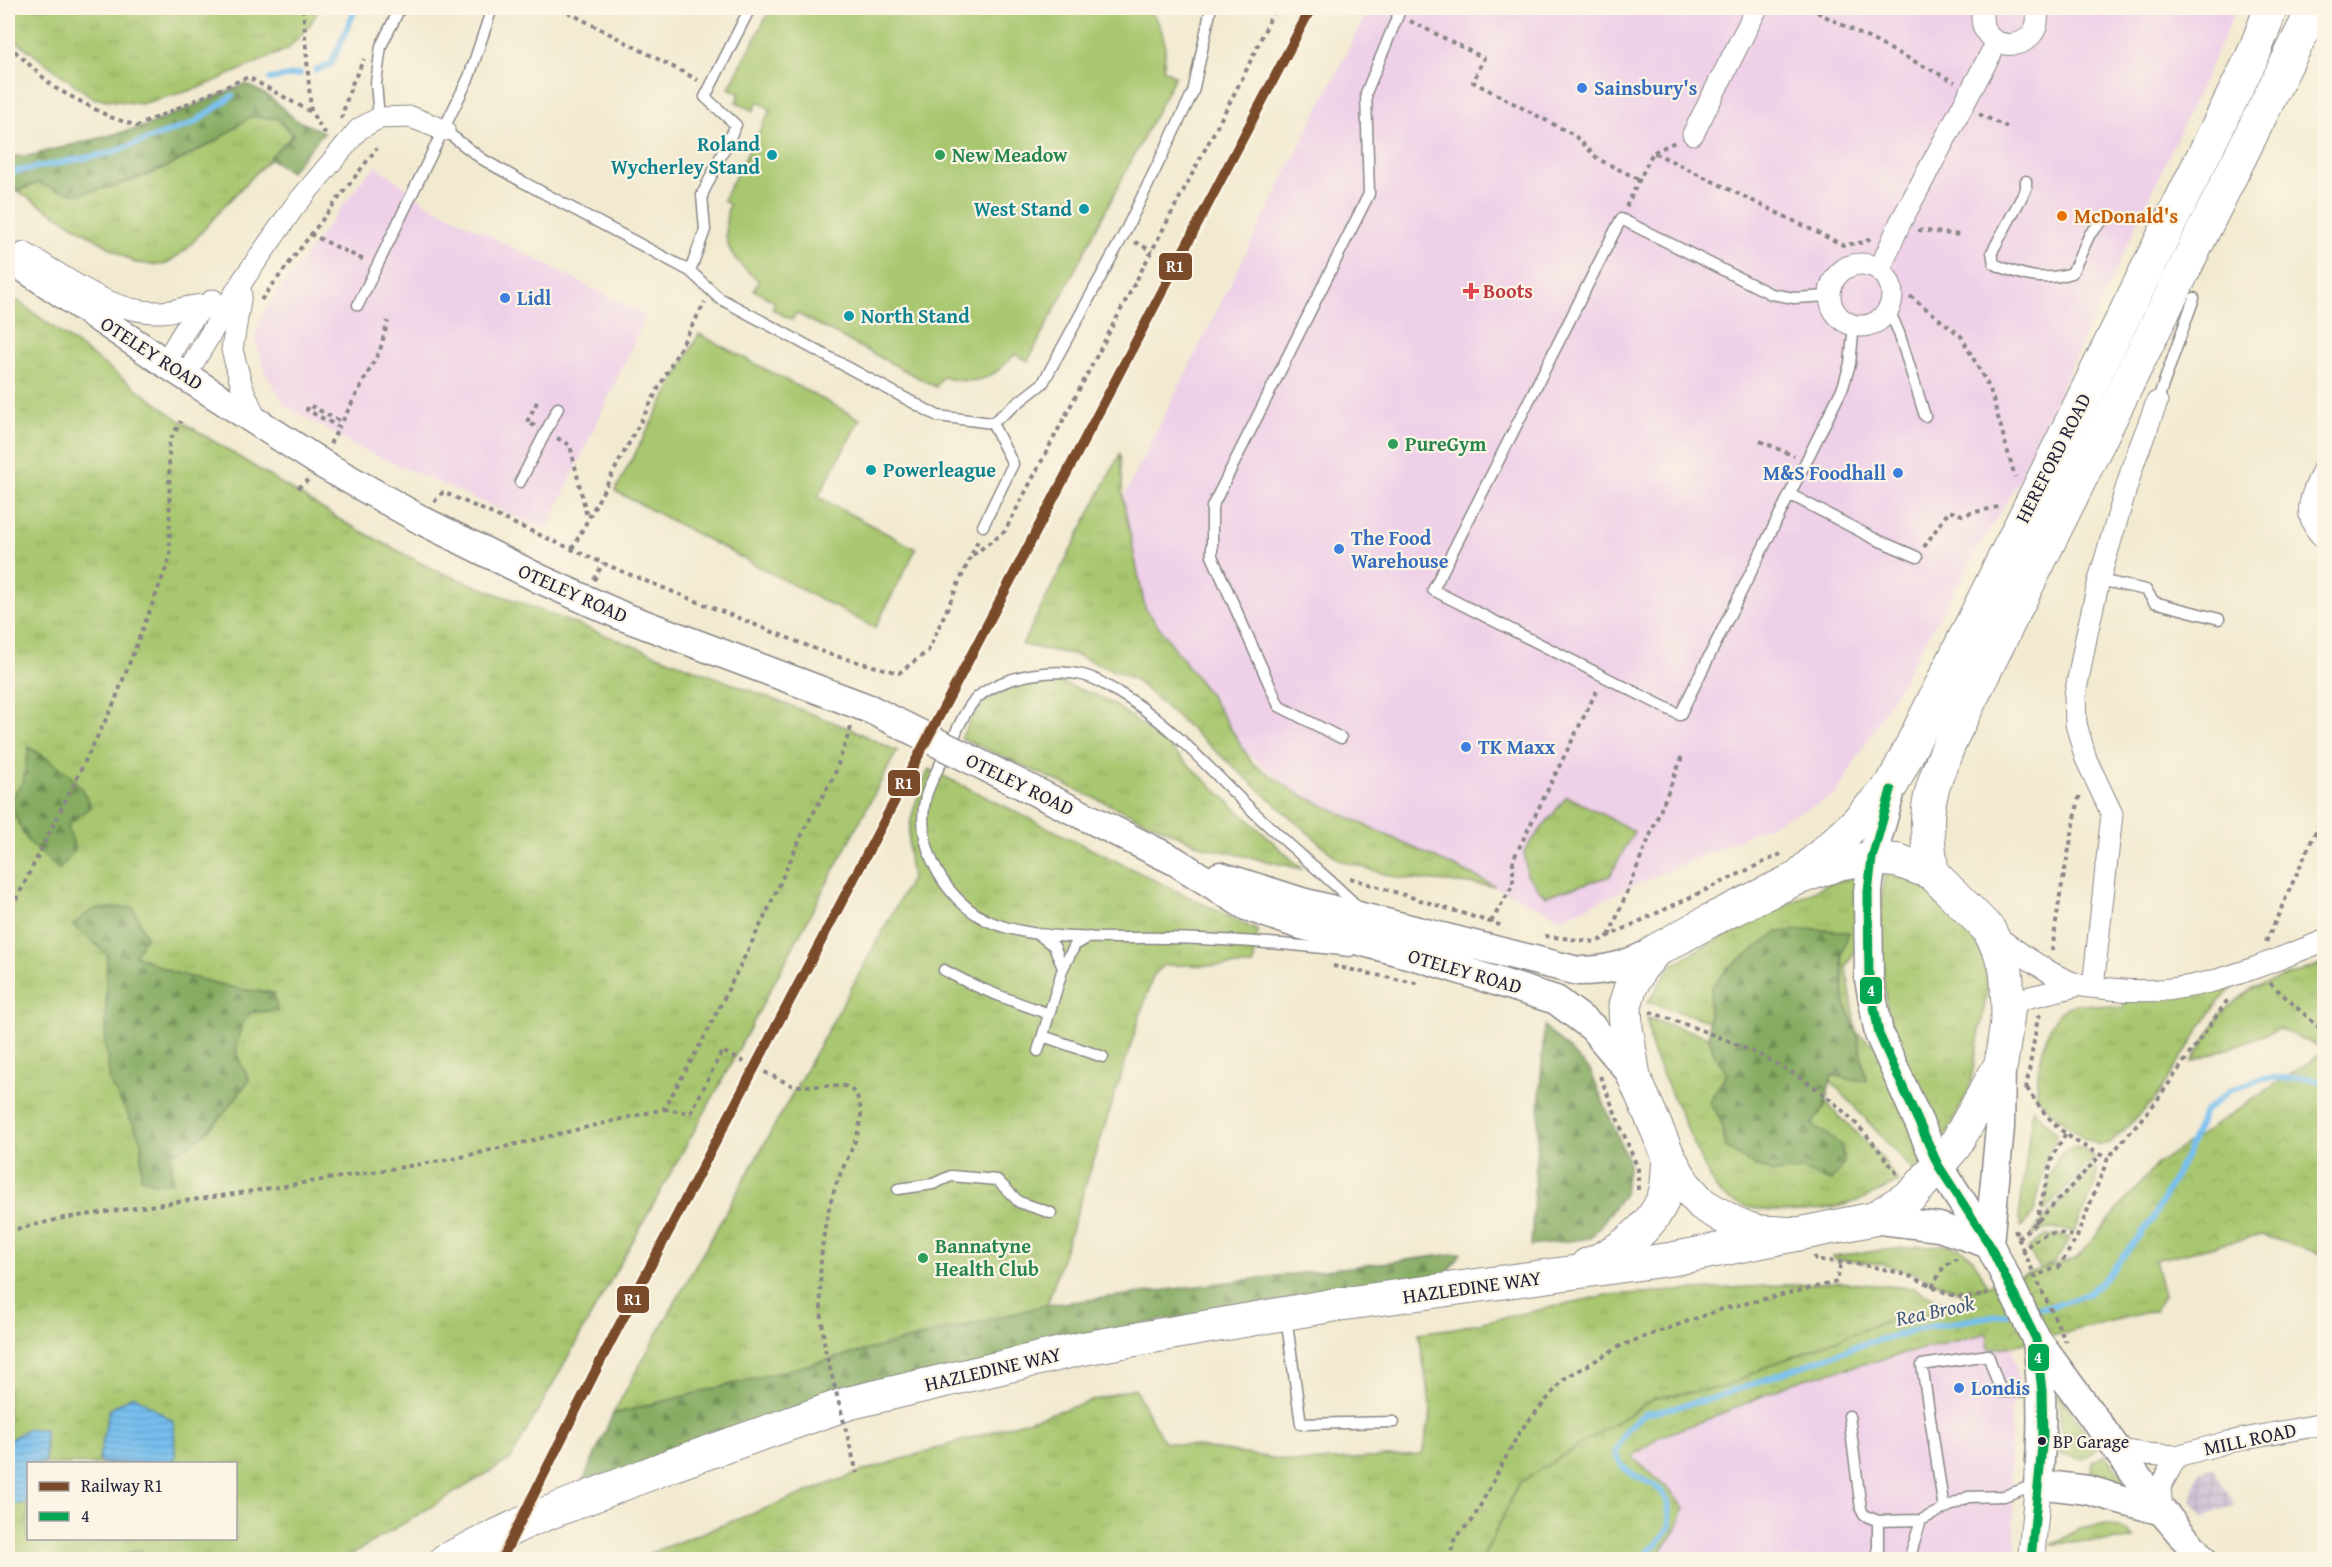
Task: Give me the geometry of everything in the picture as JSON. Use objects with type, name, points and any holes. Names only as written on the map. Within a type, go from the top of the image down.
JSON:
[{"type":"main road","name":"HEREFORD ROAD","points":[[1788,867],[1856,823],[1893,783],[2239,85],[2271,8]]},
{"type":"main road","name":"HEREFORD ROAD","points":[[1932,873],[1928,840],[1928,812],[1934,784],[1952,737],[2295,46],[2311,8]]},
{"type":"main road","name":"OTELEY ROAD","points":[[8,257],[175,369],[334,471],[423,521],[540,579],[622,616],[860,719],[990,769],[1175,861],[1246,906],[1423,972],[1556,1000],[1592,1027],[1634,1077]]},
{"type":"main road","points":[[1893,783],[1872,858],[1868,892],[1869,979],[1879,1034],[1938,1165],[1989,1244],[2036,1339],[2115,1449],[2200,1556]]},
{"type":"main road","points":[[1989,1244],[2000,1127],[2001,1064],[2008,1014],[2005,963],[1989,930],[1932,873],[1899,861],[1872,858],[1788,867],[1711,920],[1654,951],[1640,969],[1625,1005],[1634,1077],[1669,1157],[1684,1184],[1702,1204],[1732,1222],[1806,1245],[1873,1218],[1914,1194],[1954,1147],[2001,1064]]},
{"type":"main road","name":"OTELEY ROAD","points":[[1175,861],[1252,888],[1578,971],[1610,970],[1654,951]]},
{"type":"main road","name":"HAZLEDINE WAY","points":[[1566,1274],[1596,1262],[1641,1231],[1654,1216],[1666,1190],[1669,1157]]},
{"type":"main road","points":[[1873,1218],[1939,1227],[1989,1244]]},
{"type":"main road","name":"HAZLEDINE WAY","points":[[446,1560],[530,1520],[672,1465],[849,1403],[1080,1349],[1286,1314],[1672,1259],[1806,1245]]},
{"type":"main road","points":[[2036,1339],[2042,1391],[2043,1436],[2038,1484],[2088,1490],[2162,1511]]},
{"type":"street","points":[[1693,134],[1757,8]]},
{"type":"street","points":[[1983,8],[1981,16],[1988,36],[1996,42],[2007,45],[2018,44],[2027,39],[2037,24],[2036,8]]},
{"type":"street","points":[[1880,269],[1900,222],[1996,42]]},
{"type":"street","points":[[175,369],[243,280],[342,138],[379,118],[411,117],[444,130]]},
{"type":"street","points":[[8,244],[102,300],[131,310],[161,312],[205,305]]},
{"type":"street","points":[[1851,265],[1871,265],[1880,269],[1893,292],[1889,310],[1883,318],[1874,323],[1854,325],[1844,321],[1837,314],[1830,296],[1836,277],[1851,265]]},
{"type":"street","points":[[175,369],[183,334],[205,305],[243,280]]},
{"type":"street","points":[[243,280],[232,350],[242,387],[257,422]]},
{"type":"street","points":[[2086,986],[2112,814],[2086,759],[2076,724],[2075,695],[2115,497],[2134,462],[2157,402]]},
{"type":"street","points":[[2325,467],[2309,504],[2310,521],[2325,538]]},
{"type":"street","points":[[1989,930],[2024,956],[2086,986]]},
{"type":"street","points":[[2008,1014],[2022,999],[2086,986],[2127,991],[2191,988],[2222,980],[2325,941]]},
{"type":"street","name":"MILL ROAD","points":[[2115,1449],[2176,1456],[2228,1442],[2325,1424]]},
{"type":"street","name":"MILL ROAD","points":[[2162,1511],[2160,1487],[2176,1456]]},
{"type":"street","points":[[2031,1560],[2038,1484]]},
{"type":"lane","points":[[379,118],[376,83],[381,46],[400,8]]},
{"type":"lane","points":[[358,305],[469,76],[492,8]]},
{"type":"lane","points":[[690,271],[705,230],[702,195],[736,125],[705,97],[750,8]]},
{"type":"lane","points":[[444,130],[482,159],[690,271],[718,298],[938,416],[992,423],[1043,383],[1123,236],[1193,92],[1211,8]]},
{"type":"lane","points":[[1341,738],[1279,706],[1212,556],[1212,507],[1369,194],[1366,93],[1399,11]]},
{"type":"lane","points":[[2026,181],[2026,189],[1992,252],[1994,264],[2026,275],[2053,279],[2072,273],[2090,234],[2106,217]]},
{"type":"lane","points":[[1830,296],[1783,298],[1771,294],[1622,219],[1433,590],[1680,716],[1843,387],[1850,364],[1854,325]]},
{"type":"lane","points":[[2157,402],[2194,298]]},
{"type":"lane","points":[[1889,310],[1899,333],[1925,416]]},
{"type":"lane","points":[[520,482],[558,408]]},
{"type":"lane","points":[[983,526],[1013,464],[992,423]]},
{"type":"lane","points":[[1791,495],[1873,538],[1917,557]]},
{"type":"lane","points":[[2099,580],[2146,590],[2154,603],[2219,619]]},
{"type":"lane","points":[[1367,917],[1330,879],[1258,817],[1159,722],[1133,701],[1091,677],[1053,671],[1012,679],[994,687],[973,702],[926,796],[922,826],[929,854],[941,877],[973,912],[993,923],[1065,936],[1262,941],[1423,972]]},
{"type":"lane","points":[[1035,932],[1054,946],[1063,968]]},
{"type":"lane","points":[[1038,1051],[1063,968],[1075,945],[1092,936]]},
{"type":"lane","points":[[944,970],[968,984],[1049,1014]]},
{"type":"lane","points":[[1043,1036],[1103,1056]]},
{"type":"lane","points":[[898,1189],[933,1184],[951,1176],[997,1180],[1019,1202],[1052,1213]]},
{"type":"lane","points":[[1286,1314],[1301,1424],[1394,1422]]},
{"type":"lane","points":[[1944,1509],[1922,1365],[1988,1355],[2001,1392],[2042,1391]]},
{"type":"lane","points":[[1850,1416],[1861,1509],[1864,1515],[1878,1521],[1921,1520],[1968,1497],[2004,1496],[2038,1484]]},
{"type":"lane","points":[[1910,1560],[1921,1520]]},
{"type":"lane","points":[[1878,1521],[1878,1560]]},
{"type":"path","points":[[303,8],[311,112]]},
{"type":"path","points":[[560,8],[698,80]]},
{"type":"path","points":[[423,521],[432,505],[444,492],[603,563],[828,654],[899,673],[928,651],[972,555],[1005,531],[1244,75],[1275,8]]},
{"type":"path","points":[[1809,8],[1970,90]]},
{"type":"path","points":[[1399,11],[1484,58],[1473,82],[1574,135],[1598,159],[1638,179]]},
{"type":"path","points":[[8,45],[55,88],[110,117],[136,126],[248,78],[311,112],[324,132],[342,138],[351,86],[365,56]]},
{"type":"path","points":[[1976,112],[2007,127]]},
{"type":"path","points":[[1622,219],[1638,179],[1653,152],[1693,134]]},
{"type":"path","points":[[260,302],[377,148]]},
{"type":"path","points":[[1653,152],[1843,245],[1866,242],[1889,216],[1914,230],[1960,235]]},
{"type":"path","points":[[310,234],[375,266]]},
{"type":"path","points":[[572,549],[710,291]]},
{"type":"path","points":[[1910,296],[1961,336],[1990,389],[2017,483]]},
{"type":"path","points":[[329,444],[339,427],[307,410],[309,405],[342,422],[380,350],[388,321]]},
{"type":"path","points":[[538,398],[527,422],[570,445],[587,518]]},
{"type":"path","points":[[8,916],[114,703],[170,558],[169,442],[181,421]]},
{"type":"path","points":[[321,439],[339,450]]},
{"type":"path","points":[[1760,441],[1807,462]]},
{"type":"path","points":[[2001,516],[2002,506],[2007,498]]},
{"type":"path","points":[[1917,557],[1948,512],[1962,515],[2002,506]]},
{"type":"path","points":[[597,576],[603,563]]},
{"type":"path","points":[[584,576],[602,585]]},
{"type":"path","points":[[1491,922],[1513,885],[1513,860],[1604,677]]},
{"type":"path","points":[[664,1109],[706,1034],[860,719]]},
{"type":"path","points":[[1608,936],[1681,759],[1680,753]]},
{"type":"path","points":[[2052,952],[2060,895],[2086,759]]},
{"type":"path","points":[[2059,1267],[2076,1237],[2108,1158],[2155,1103],[2219,1010],[2254,968],[2325,813]]},
{"type":"path","points":[[1538,934],[1557,939],[1596,942],[1788,867]]},
{"type":"path","points":[[1349,878],[1509,927]]},
{"type":"path","points":[[1332,966],[1423,972]]},
{"type":"path","points":[[2254,968],[2325,1032]]},
{"type":"path","points":[[1646,1010],[1716,1035],[1785,1069],[1833,1101],[1871,1140],[1903,1182]]},
{"type":"path","points":[[8,1231],[64,1218],[453,1159],[664,1109],[691,1113],[722,1052],[793,1086],[844,1086],[851,1089],[861,1103],[861,1119],[855,1142],[836,1184],[823,1230],[819,1298],[825,1349],[857,1473]]},
{"type":"path","points":[[1598,1071],[1638,1168],[1637,1197]]},
{"type":"path","points":[[2026,1087],[2043,1114],[2078,1143],[2108,1158]]},
{"type":"path","points":[[2036,1223],[2053,1155],[2066,1133]]},
{"type":"path","points":[[2018,1238],[2036,1223],[2101,1155]]},
{"type":"path","points":[[2023,1250],[2044,1233],[2061,1232],[2076,1237]]},
{"type":"path","points":[[1806,1245],[1817,1262],[1841,1262],[1909,1276],[1952,1297]]},
{"type":"path","points":[[2020,1245],[2066,1342]]},
{"type":"path","points":[[1932,1287],[1944,1266],[1964,1256]]},
{"type":"path","points":[[1449,1560],[1455,1537],[1472,1521],[1520,1431],[1564,1379],[1622,1345],[1722,1309],[1837,1282],[1841,1262]]},
{"type":"path","points":[[837,1432],[848,1429]]},
{"type":"shaded area","points":[[1369,8],[2237,8],[2017,483],[1835,796],[1561,918],[1297,793],[1067,610]]},
{"type":"shaded area","points":[[377,166],[426,203],[646,316],[547,530],[359,448],[286,406],[266,374],[255,338],[263,312],[363,179]]},
{"type":"shaded area","points":[[1988,1333],[1989,1349],[2012,1346],[2020,1391],[2011,1410],[2010,1463],[2016,1545],[2014,1559],[1655,1559],[1662,1552],[1632,1458],[1659,1437],[1719,1415],[1796,1381]]},
{"type":"shaded area","points":[[2212,1466],[2235,1505],[2204,1516],[2191,1500],[2199,1473]]},
{"type":"green space","points":[[8,8],[319,8],[310,25],[288,49],[199,88],[141,104],[93,98],[8,35]]},
{"type":"green space","name":"New Meadow","points":[[771,8],[1147,8],[1153,15],[1161,29],[1165,44],[1163,69],[1175,76],[1028,361],[1015,354],[999,370],[983,379],[965,381],[942,377],[936,387],[796,313],[792,320],[772,309],[775,302],[754,290],[759,281],[740,264],[729,248],[726,239],[726,217],[729,204],[723,200],[771,109],[758,102],[753,111],[736,102],[740,94],[729,88]]},
{"type":"green space","points":[[246,84],[270,97],[296,120],[324,132],[290,172],[269,158],[293,135],[277,118],[250,117],[219,139],[167,167],[107,188],[78,194],[39,183],[8,193],[8,157],[32,155],[143,127]]},
{"type":"green space","points":[[250,117],[277,118],[293,135],[226,204],[186,250],[164,265],[135,263],[17,191],[39,183],[65,189],[93,189],[121,184],[178,162]]},
{"type":"green space","points":[[8,294],[181,421],[342,521],[432,569],[851,729],[897,751],[717,1090],[511,1459],[344,1559],[8,1559]]},
{"type":"green space","points":[[699,334],[860,419],[818,497],[916,549],[875,628],[615,491]]},
{"type":"green space","points":[[1120,454],[1123,499],[1145,608],[1211,697],[1252,763],[1297,793],[1495,886],[1399,878],[1339,860],[1134,679],[1076,655],[1022,645]]},
{"type":"green space","points":[[1034,682],[1058,682],[1096,695],[1116,706],[1156,735],[1302,869],[1204,847],[961,738],[974,715],[989,699],[1008,688]]},
{"type":"green space","points":[[29,747],[65,771],[79,786],[91,806],[68,825],[75,850],[59,870],[27,840],[8,802],[23,782]]},
{"type":"green space","points":[[929,769],[1258,931],[1253,966],[1164,965],[1153,976],[1047,1305],[613,1414],[912,877],[909,862],[909,834],[918,796]]},
{"type":"green space","points":[[1567,796],[1634,831],[1610,876],[1545,896],[1527,875],[1524,851]]},
{"type":"green space","points":[[1884,873],[1909,879],[1934,893],[1962,920],[1982,953],[1988,985],[1970,1087],[1942,1145],[1906,1067],[1887,1009],[1879,940]]},
{"type":"green space","points":[[1859,876],[1856,949],[1846,967],[1857,1033],[1844,1001],[1842,953],[1848,932],[1815,929],[1749,954],[1727,968],[1709,1004],[1709,1021],[1648,1002],[1671,966],[1699,949],[1828,884]]},
{"type":"green space","points":[[133,907],[146,937],[135,955],[172,972],[239,989],[274,993],[277,1010],[250,1013],[247,1017],[240,1032],[237,1053],[249,1080],[225,1112],[204,1134],[182,1149],[171,1153],[172,1182],[153,1183],[141,1177],[141,1139],[110,1082],[105,1044],[107,954],[73,925],[93,909]]},
{"type":"green space","points":[[1815,929],[1849,932],[1842,953],[1844,1001],[1857,1033],[1866,1080],[1852,1080],[1832,1075],[1824,1108],[1812,1124],[1841,1145],[1844,1163],[1831,1181],[1802,1170],[1773,1173],[1746,1161],[1726,1147],[1720,1118],[1709,1102],[1727,1073],[1714,1053],[1709,1037],[1709,1004],[1712,987],[1727,969],[1778,932]]},
{"type":"green space","points":[[2324,963],[2324,1048],[2279,1029],[2192,1062],[2221,1013],[2253,988]]},
{"type":"green space","points":[[2236,984],[2215,1006],[2153,1102],[2110,1143],[2100,1145],[2085,1139],[2049,1110],[2035,1095],[2042,1054],[2051,1025],[2058,1014],[2068,1007],[2092,1004],[2123,1008],[2124,1001],[2171,999]]},
{"type":"green space","points":[[1647,1018],[1709,1037],[1714,1053],[1727,1073],[1709,1102],[1720,1118],[1726,1146],[1746,1161],[1773,1173],[1802,1169],[1812,1124],[1826,1103],[1883,1159],[1898,1182],[1857,1201],[1820,1209],[1783,1212],[1748,1207],[1732,1201],[1720,1193],[1709,1177],[1652,1051]]},
{"type":"green space","points":[[1544,1026],[1590,1070],[1629,1163],[1624,1194],[1591,1238],[1531,1246]]},
{"type":"green space","points":[[1857,1033],[1876,1046],[1930,1156],[1913,1171],[1831,1081],[1832,1075],[1852,1080],[1866,1079]]},
{"type":"green space","points":[[2324,1052],[2324,1255],[2262,1235],[2155,1260],[2164,1296],[2155,1310],[2012,1346],[1989,1349],[1987,1333],[1796,1381],[1719,1415],[1659,1437],[1632,1457],[1671,1491],[1684,1509],[1675,1532],[1655,1559],[1482,1560],[1519,1483],[1655,1398],[1725,1387],[1771,1365],[1892,1319],[1957,1309],[1963,1293],[2077,1258],[2157,1164]]},
{"type":"green space","points":[[2033,1108],[2056,1134],[2055,1142],[2047,1154],[2034,1213],[2021,1227],[2019,1217]]},
{"type":"green space","points":[[2075,1147],[2095,1157],[2043,1213],[2050,1174],[2054,1165],[2066,1151]]},
{"type":"green space","points":[[2092,1166],[2097,1172],[2096,1183],[2074,1232],[2052,1229],[2032,1236],[2034,1231]]},
{"type":"green space","points":[[2058,1235],[2070,1238],[2055,1262],[2040,1270],[2028,1248],[2045,1236]]},
{"type":"green space","points":[[1949,1245],[1970,1255],[1987,1286],[1963,1293],[1919,1275],[1882,1264],[1834,1259],[1833,1256],[1922,1246]]},
{"type":"green space","points":[[1461,1253],[1447,1274],[1123,1327],[581,1486],[613,1414],[1047,1305]]},
{"type":"green space","points":[[1837,1282],[1913,1288],[1957,1309],[1892,1319],[1771,1365],[1725,1387],[1655,1398],[1520,1483],[1482,1559],[632,1560],[857,1473],[1134,1388],[1164,1442],[1299,1462],[1422,1455],[1431,1412],[1419,1333],[1455,1328],[1607,1295]]},
{"type":"green space","points":[[2058,1393],[2098,1448],[2083,1459],[2061,1455],[2063,1447]]},
{"type":"green space","points":[[2105,1455],[2129,1484],[2125,1487],[2091,1472],[2093,1462]]},
{"type":"green space","points":[[2106,1524],[2126,1531],[2134,1539],[2052,1544],[2080,1529]]},
{"type":"green space","points":[[139,1550],[152,1559],[111,1559]]},
{"type":"water","points":[[134,1395],[174,1422],[175,1459],[171,1462],[101,1462],[99,1458],[109,1410]]},
{"type":"water","points":[[27,1429],[45,1429],[45,1462],[27,1462],[26,1504],[8,1504],[8,1441]]},
{"type":"waterway","points":[[316,70],[331,64],[356,8]]},
{"type":"waterway","points":[[270,79],[300,74]]},
{"type":"waterway","points":[[8,173],[110,153],[194,123],[232,96]]},
{"type":"waterway","name":"Rea Brook","points":[[2031,1309],[2056,1305],[2088,1294],[2108,1275],[2152,1220],[2187,1153],[2204,1112],[2229,1091],[2263,1078],[2307,1078],[2324,1082]]},
{"type":"waterway","name":"Rea Brook","points":[[1638,1560],[1657,1544],[1670,1526],[1668,1504],[1661,1490],[1633,1475],[1620,1463],[1615,1453],[1627,1429],[1644,1414],[1711,1399],[1860,1345],[1923,1328],[2015,1312]]},
{"type":"rail line","name":"R1","points":[[501,1560],[600,1362],[1311,8]]},
{"type":"transit line","name":"4","points":[[1891,790],[1872,858],[1868,892],[1869,979],[1879,1034],[1938,1165],[1989,1244],[2036,1339],[2042,1391],[2043,1436],[2031,1560]]},
{"type":"place","name":"Sainsbury's","points":[[1582,88]]},
{"type":"place","name":"Roland Wycherley Stand","points":[[772,155]]},
{"type":"place","name":"New Meadow","points":[[940,155]]},
{"type":"place","name":"West Stand","points":[[1084,209]]},
{"type":"place","name":"McDonald's","points":[[2062,216]]},
{"type":"place","name":"Boots","points":[[1471,291]]},
{"type":"place","name":"Lidl","points":[[505,298]]},
{"type":"place","name":"North Stand","points":[[849,316]]},
{"type":"place","name":"PureGym","points":[[1393,444]]},
{"type":"place","name":"Powerleague","points":[[871,470]]},
{"type":"place","name":"M&S Foodhall","points":[[1898,473]]},
{"type":"place","name":"The Food Warehouse","points":[[1339,549]]},
{"type":"place","name":"TK Maxx","points":[[1466,747]]},
{"type":"place","name":"Bannatyne Health Club","points":[[923,1258]]},
{"type":"place","name":"Londis","points":[[1959,1388]]},
{"type":"place","name":"BP Garage","points":[[2042,1441]]}]
